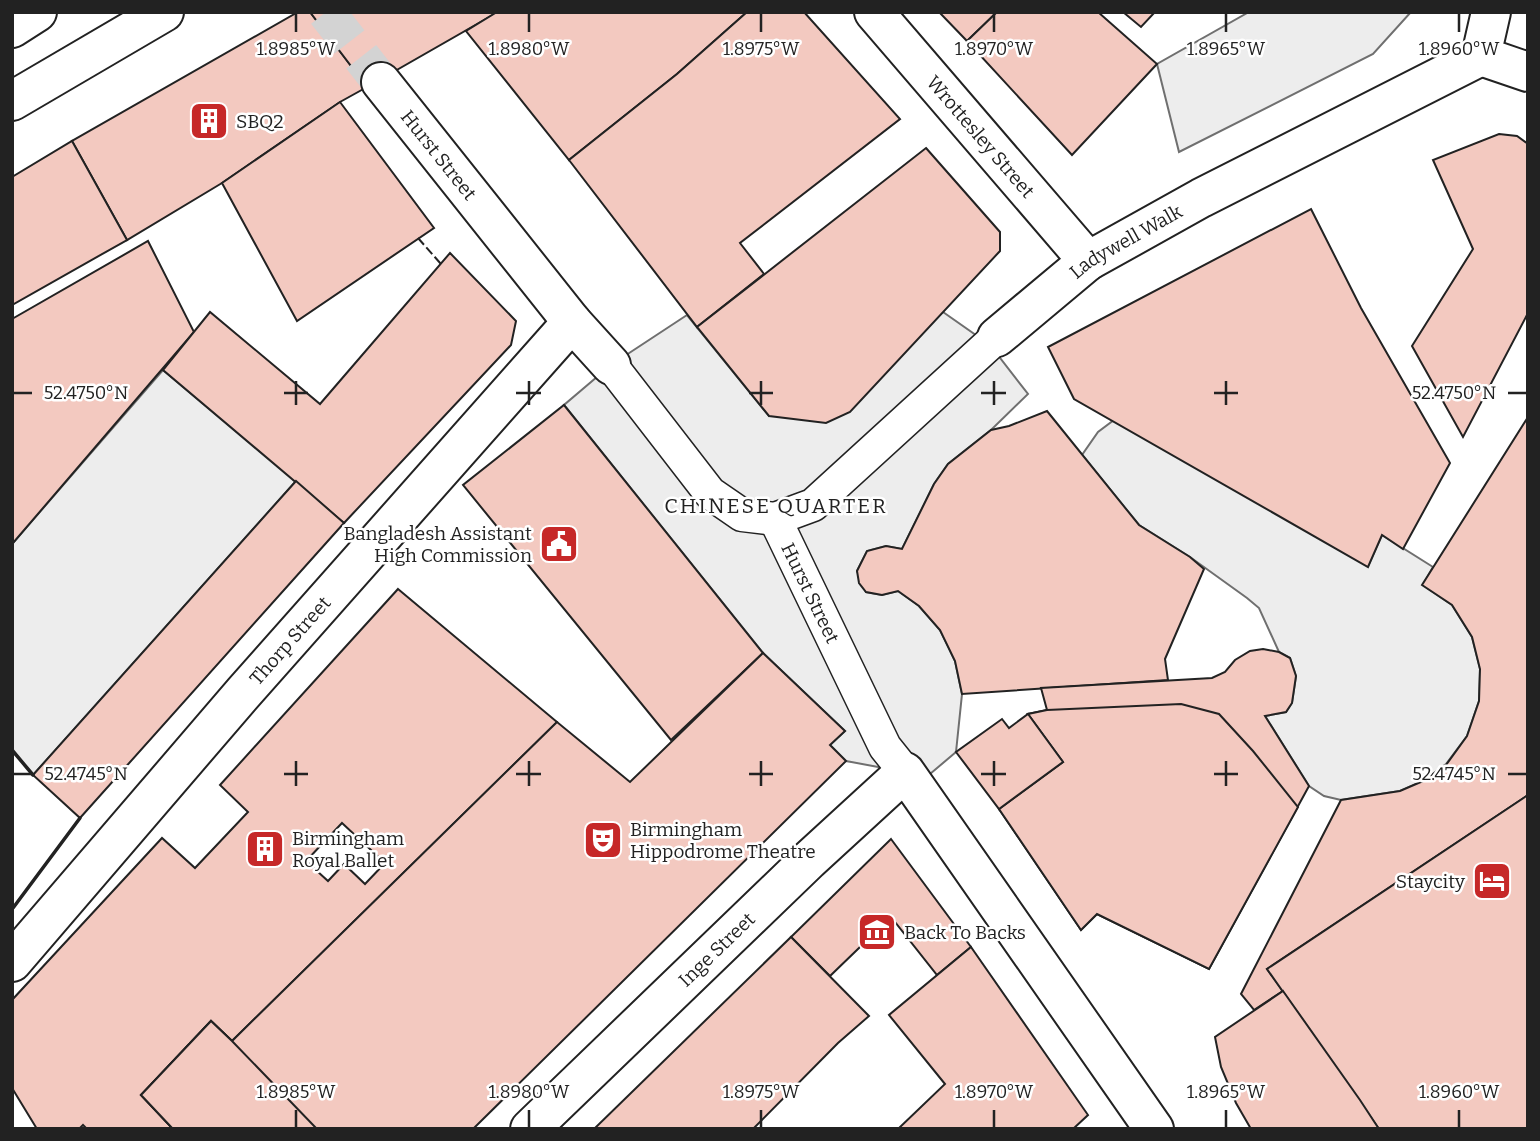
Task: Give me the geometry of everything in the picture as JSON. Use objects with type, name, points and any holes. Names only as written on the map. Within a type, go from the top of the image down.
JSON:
[{"type":"street","points":[[12,28],[37,12]]},
{"type":"street","points":[[12,101],[164,12]]},
{"type":"street","name":"Wrottesley Street","points":[[874,12],[1088,261]]},
{"type":"street","points":[[1491,12],[1481,56],[1528,72]]},
{"type":"street","name":"Ladywell Walk","points":[[775,519],[813,505],[997,337],[1088,261],[1201,198],[1481,56]]},
{"type":"street","name":"Hurst Street","points":[[381,82],[572,322],[611,365],[710,493],[742,515],[775,519],[883,742],[1154,1129]]},
{"type":"street","name":"Thorp Street","points":[[12,962],[244,692],[572,322]]},
{"type":"street","name":"Inge Street","points":[[530,1129],[808,860],[905,772]]},
{"type":"shaded area","points":[[1249,12],[1411,12],[1373,54],[1179,152],[1157,64]]},
{"type":"shaded area","points":[[943,312],[990,345],[1028,394],[991,430],[948,464],[934,484],[902,549],[886,546],[867,551],[857,571],[866,592],[882,595],[898,591],[919,606],[940,630],[955,661],[962,694],[956,752],[930,774],[846,761],[830,745],[845,731],[763,653],[564,405],[611,365],[687,315],[769,416]]},
{"type":"shaded area","points":[[163,370],[296,481],[33,775],[12,750],[12,544]]},
{"type":"shaded area","points":[[1114,420],[1368,566],[1382,535],[1433,567],[1423,585],[1452,605],[1472,637],[1480,669],[1479,701],[1467,736],[1446,764],[1423,781],[1400,791],[1341,800],[1324,796],[1309,786],[1265,716],[1286,712],[1292,703],[1296,676],[1290,658],[1279,652],[1259,608],[1190,557],[1139,525],[1082,455],[1098,432]]},
{"type":"building","name":"SBQ2","points":[[298,12],[310,12],[367,87],[340,102],[222,183],[127,240],[72,141]]},
{"type":"building","points":[[310,12],[498,12],[367,87]]},
{"type":"building","points":[[497,12],[747,12],[677,74],[569,160],[466,31]]},
{"type":"building","points":[[747,12],[804,12],[900,119],[740,243],[764,274],[697,327],[569,160],[677,74]]},
{"type":"building","points":[[939,12],[997,12],[967,41]]},
{"type":"building","points":[[997,12],[1098,12],[1157,64],[1072,155],[967,41]]},
{"type":"building","points":[[1123,12],[1155,12],[1141,27]]},
{"type":"building","points":[[340,102],[434,228],[297,321],[222,183]]},
{"type":"building","points":[[1499,134],[1517,136],[1528,144],[1528,313],[1463,437],[1412,346],[1473,249],[1433,160]]},
{"type":"building","points":[[72,141],[127,240],[12,305],[12,177]]},
{"type":"building","points":[[926,148],[1000,232],[1000,251],[850,412],[826,423],[769,416],[697,327]]},
{"type":"building","points":[[1311,209],[1361,308],[1450,463],[1403,549],[1382,535],[1368,567],[1074,399],[1048,347]]},
{"type":"building","points":[[148,241],[194,332],[13,543],[12,319]]},
{"type":"building","points":[[450,253],[516,321],[511,345],[344,523],[163,370],[210,312],[320,404]]},
{"type":"building","points":[[564,405],[763,653],[671,740],[463,485]]},
{"type":"building","points":[[1047,411],[1139,525],[1204,569],[1165,659],[1168,680],[962,694],[955,661],[940,630],[919,606],[898,591],[882,595],[866,592],[859,583],[857,571],[867,551],[886,546],[902,549],[934,484],[948,464],[991,430]]},
{"type":"building","points":[[1528,417],[1528,795],[1267,969],[1283,991],[1254,1010],[1241,994],[1341,800],[1400,791],[1423,781],[1446,765],[1467,736],[1479,701],[1480,669],[1472,637],[1452,605],[1422,585]]},
{"type":"building","points":[[296,481],[344,523],[80,818],[33,775]]},
{"type":"building","name":"Birmingham Royal Ballet","points":[[398,589],[557,722],[232,1041],[211,1021],[141,1095],[173,1129],[87,1129],[83,1125],[79,1129],[37,1129],[12,1088],[12,1000],[162,838],[195,868],[248,812],[220,785]],"holes":[[[342,823],[385,863],[365,884],[344,864],[328,881],[306,861]]]},
{"type":"building","points":[[1263,649],[1279,652],[1290,658],[1296,676],[1292,703],[1286,712],[1265,716],[1309,786],[1209,969],[1097,914],[1081,930],[999,809],[1063,762],[1028,714],[1047,710],[1041,688],[1212,678],[1225,672],[1235,660],[1250,651]]},
{"type":"building","name":"Birmingham Hippodrome Theatre","points":[[763,653],[845,731],[830,745],[846,761],[473,1129],[173,1129],[141,1095],[211,1021],[232,1041],[557,722],[630,782]]},
{"type":"building","points":[[1181,704],[1219,714],[1298,807],[1209,969],[1097,914],[1081,930],[999,809],[1063,762],[1028,714],[1047,710]]},
{"type":"building","points":[[1028,714],[1063,762],[999,809],[956,752],[1002,719],[1009,728]]},
{"type":"building","points":[[1528,795],[1528,1129],[1379,1129],[1267,969]]},
{"type":"building","points":[[891,839],[971,947],[937,975],[891,917],[830,976],[791,937]]},
{"type":"building","points":[[791,937],[869,1016],[838,1043],[753,1129],[594,1129]]},
{"type":"building","points":[[971,947],[1088,1115],[1073,1129],[898,1129],[945,1084],[889,1015]]},
{"type":"building","points":[[1283,991],[1379,1129],[1251,1129],[1236,1103],[1221,1067],[1215,1037]]},
{"type":"building","points":[[211,1021],[317,1129],[173,1129],[141,1095]]},
{"type":"tunnel","points":[[326,12],[381,82]]},
{"type":"fence","points":[[418,238],[441,264]]},
{"type":"wall","points":[[12,750],[33,775]]},
{"type":"wall","points":[[13,908],[80,818]]},
{"type":"place","name":"SBQ2","points":[[209,121]]},
{"type":"place","name":"Bangladesh Assistant High Commission","points":[[559,544]]},
{"type":"place","name":"Birmingham Hippodrome Theatre","points":[[603,840]]},
{"type":"place","name":"Birmingham Royal Ballet","points":[[265,849]]},
{"type":"place","name":"Staycity","points":[[1492,881]]},
{"type":"place","name":"Back To Backs","points":[[877,932]]},
{"type":"district","name":"CHINESE QUARTER","points":[[776,506]]}]
